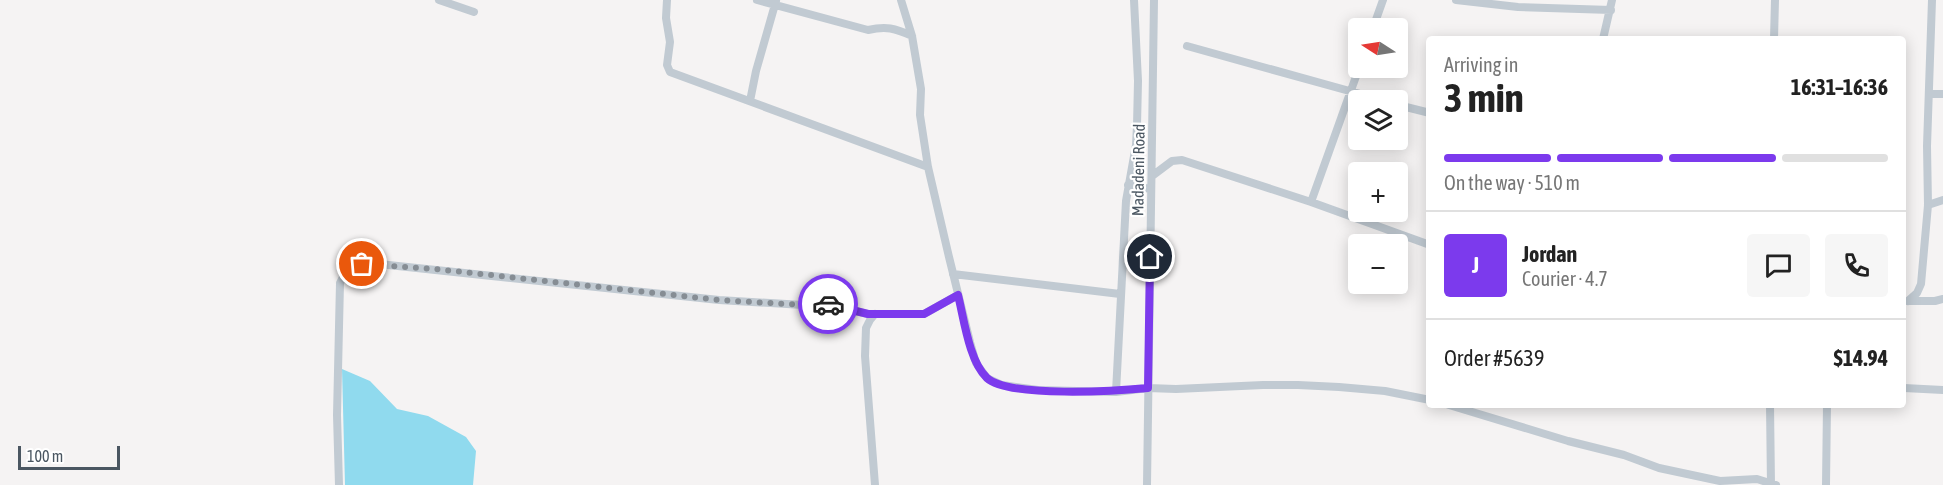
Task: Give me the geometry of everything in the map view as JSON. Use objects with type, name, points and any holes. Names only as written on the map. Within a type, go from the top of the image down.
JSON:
[{"type":"street","points":[[439,0],[474,12]]},
{"type":"street","points":[[667,0],[666,18],[670,42],[668,69],[675,74],[928,167]]},
{"type":"street","points":[[757,0],[776,2],[868,30],[885,26],[912,36]]},
{"type":"street","points":[[901,0],[912,36],[921,89],[920,115],[928,167],[976,363],[987,378],[994,383],[1038,390],[1116,392],[1148,388],[1263,385],[1385,391],[1426,399]]},
{"type":"street","points":[[1116,392],[1128,185],[1136,145],[1137,126],[1138,81],[1134,0]]},
{"type":"street","name":"Madadeni Road","points":[[1148,485],[1154,0]]},
{"type":"street","points":[[1377,18],[1383,0]]},
{"type":"street","points":[[1456,0],[1518,7],[1611,10]]},
{"type":"street","points":[[1604,36],[1612,0]]},
{"type":"street","points":[[1774,36],[1775,0]]},
{"type":"street","points":[[1906,301],[1917,293],[1921,284],[1928,205],[1927,146],[1932,0]]},
{"type":"street","points":[[750,101],[756,71],[776,2]]},
{"type":"street","points":[[1187,46],[1348,90]]},
{"type":"street","points":[[1930,94],[1943,94]]},
{"type":"street","points":[[1311,202],[1348,99]]},
{"type":"street","points":[[1408,108],[1426,113]]},
{"type":"street","points":[[1152,177],[1172,161],[1182,160],[1311,202],[1426,244]]},
{"type":"street","points":[[1128,185],[1151,189]]},
{"type":"street","points":[[1928,205],[1934,201],[1943,200]]},
{"type":"street","points":[[339,485],[337,366],[340,345],[340,283],[345,273],[352,267],[362,264],[379,264],[719,300],[803,305],[825,303],[858,313],[875,314],[924,314],[958,295]]},
{"type":"street","points":[[953,274],[1120,294]]},
{"type":"street","points":[[1906,301],[1943,299]]},
{"type":"street","points":[[875,314],[867,324],[865,344],[875,485]]},
{"type":"street","points":[[1906,388],[1943,390]]},
{"type":"street","points":[[1459,408],[1568,441],[1624,455],[1659,468],[1720,481],[1756,479],[1773,484],[1770,408]]},
{"type":"street","points":[[1826,485],[1827,408]]},
{"type":"water","points":[[342,369],[370,381],[397,409],[428,416],[466,437],[476,451],[473,485],[345,485]]},
{"type":"way so far","points":[[362,264],[435,269],[719,300],[803,305],[828,304]]},
{"type":"route","points":[[828,304],[858,313],[924,314],[958,295],[976,363],[987,378],[994,383],[1038,390],[1116,392],[1148,388],[1150,257]]}]
